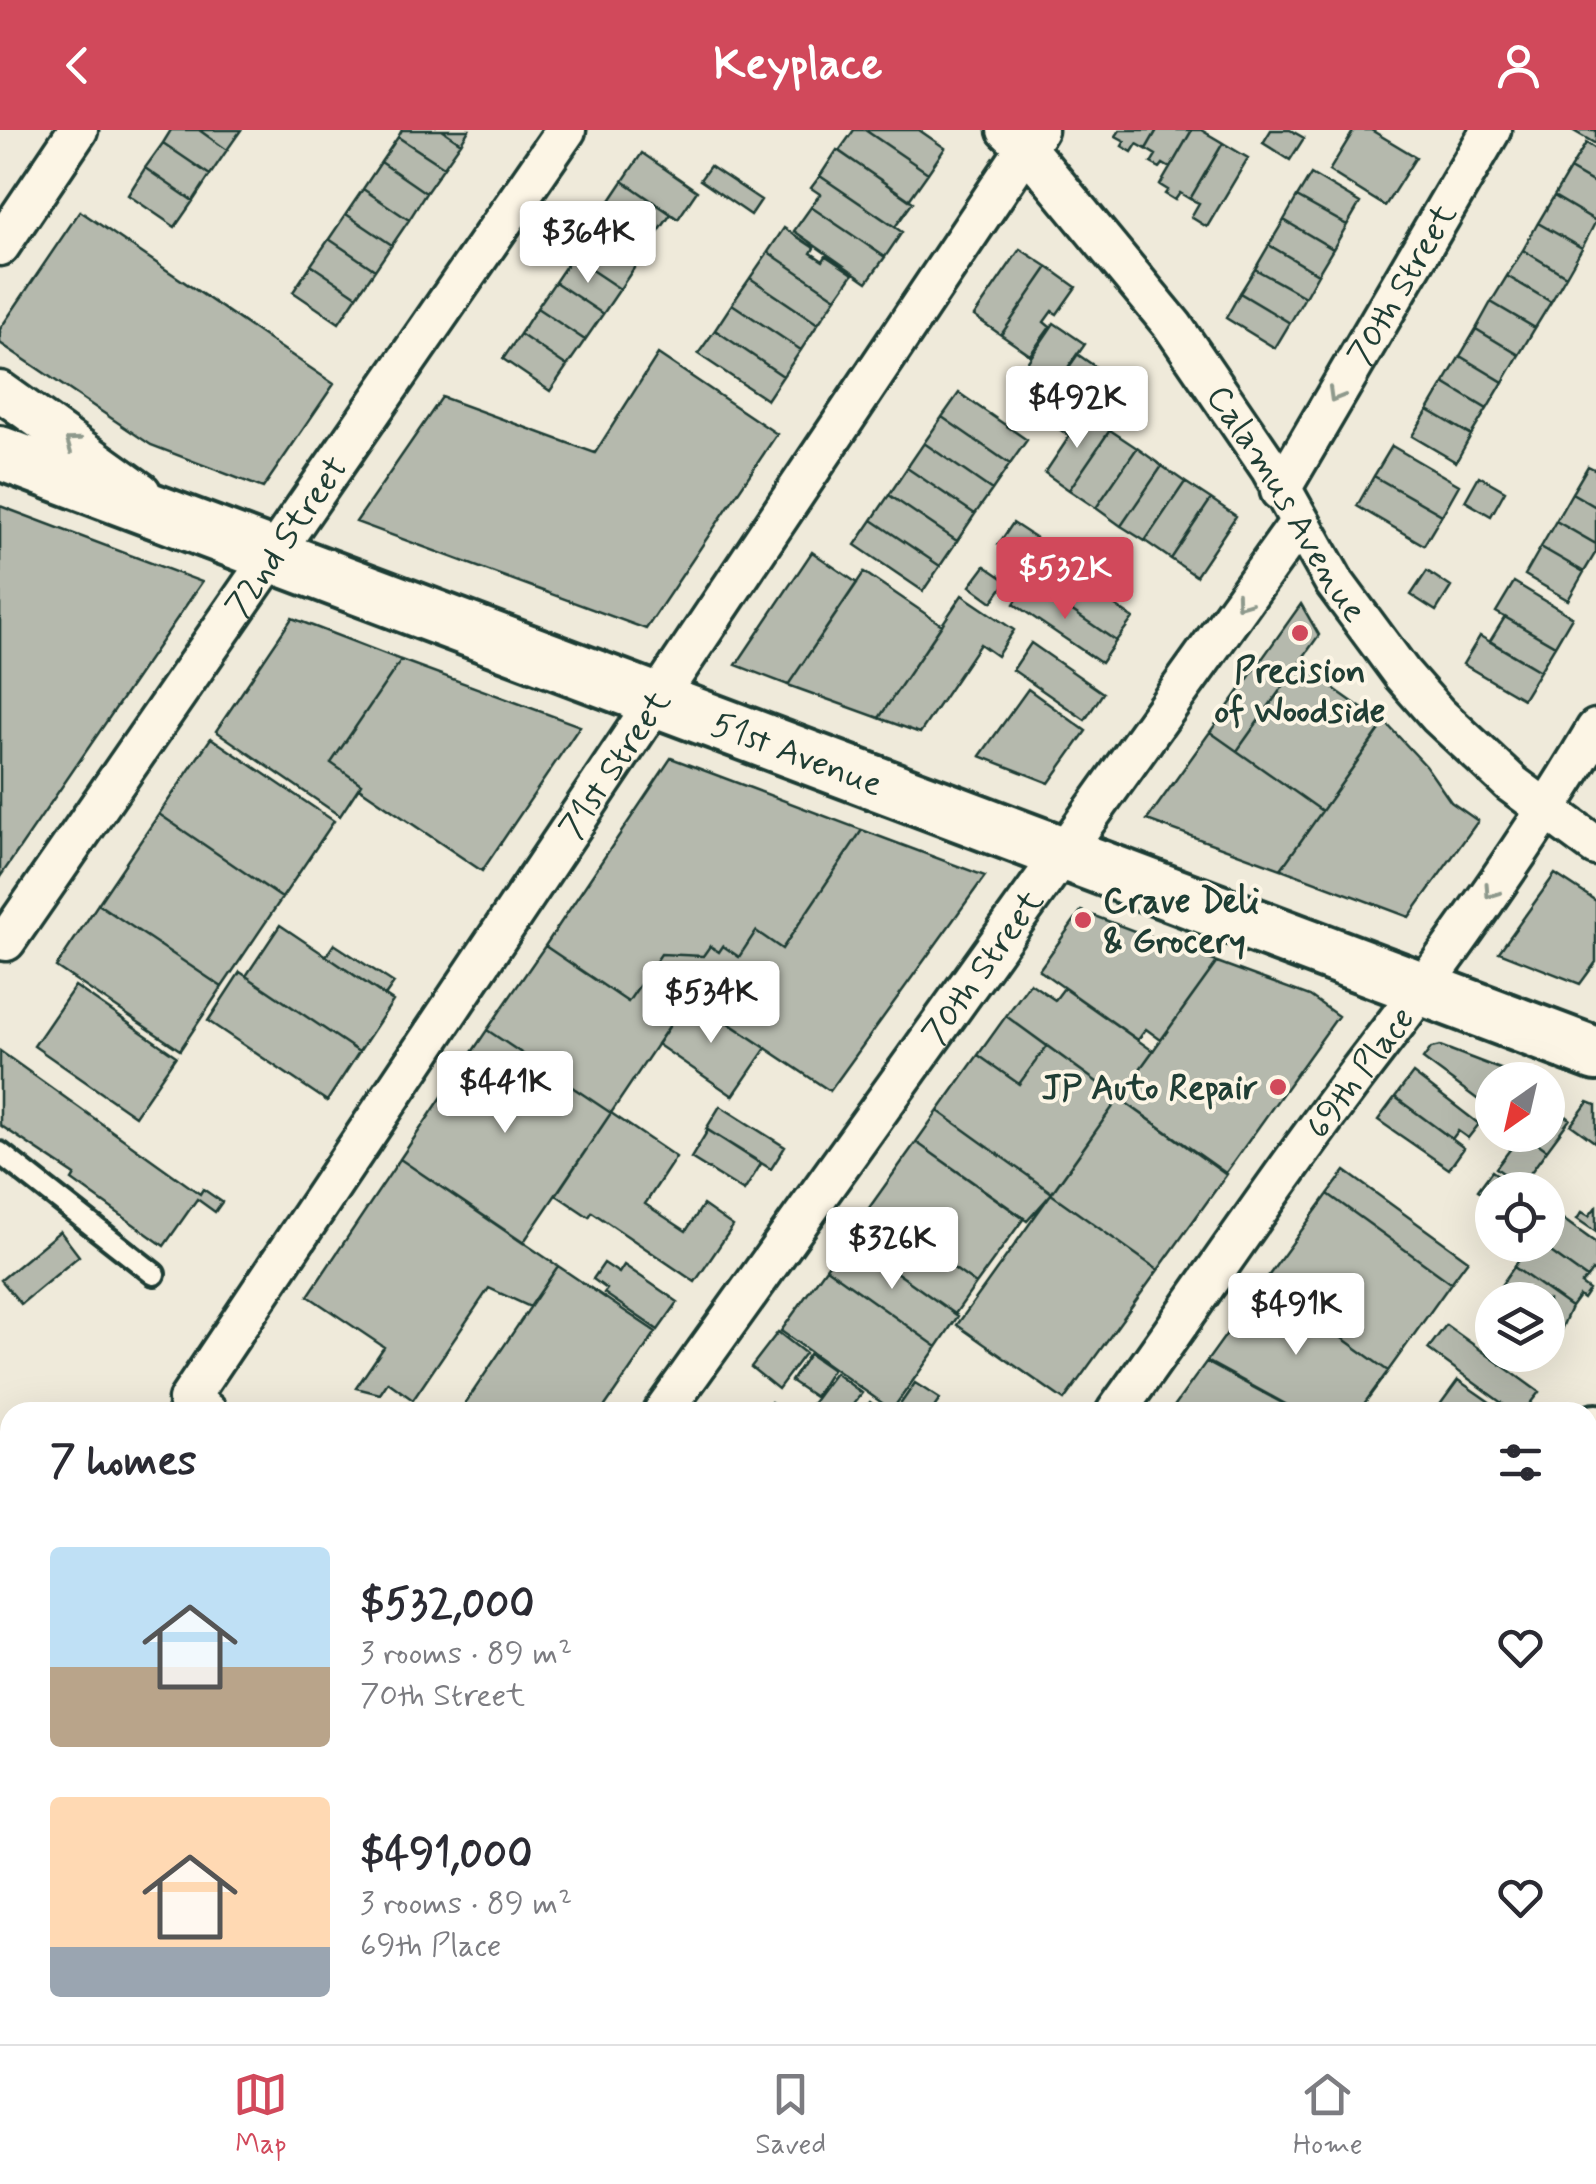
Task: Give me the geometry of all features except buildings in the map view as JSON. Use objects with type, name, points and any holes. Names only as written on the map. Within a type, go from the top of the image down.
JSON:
[{"type":"street","points":[[0,246],[78,130]]},
{"type":"street","name":"72nd Street","points":[[3,945],[566,130]]},
{"type":"street","name":"70th Street","points":[[670,1402],[1062,853],[1290,507],[1490,130]]},
{"type":"street","name":"Calamus Avenue","points":[[1024,136],[1174,326],[1270,468],[1334,582],[1402,674],[1512,784],[1596,846]]},
{"type":"street","name":"71st Street","points":[[200,1402],[1024,136]]},
{"type":"street","points":[[0,391],[180,520]]},
{"type":"street","name":"51st Avenue","points":[[0,453],[1596,1054]]},
{"type":"street","name":"69th Place","points":[[1123,1402],[1376,1048],[1424,988],[1547,812],[1596,729]]},
{"type":"lane","points":[[0,1153],[154,1274]]},
{"type":"place","name":"Precision of Woodside","points":[[1300,633]]},
{"type":"place","name":"Crave Deli & Grocery","points":[[1083,920]]},
{"type":"place","name":"JP Auto Repair","points":[[1278,1087]]}]
